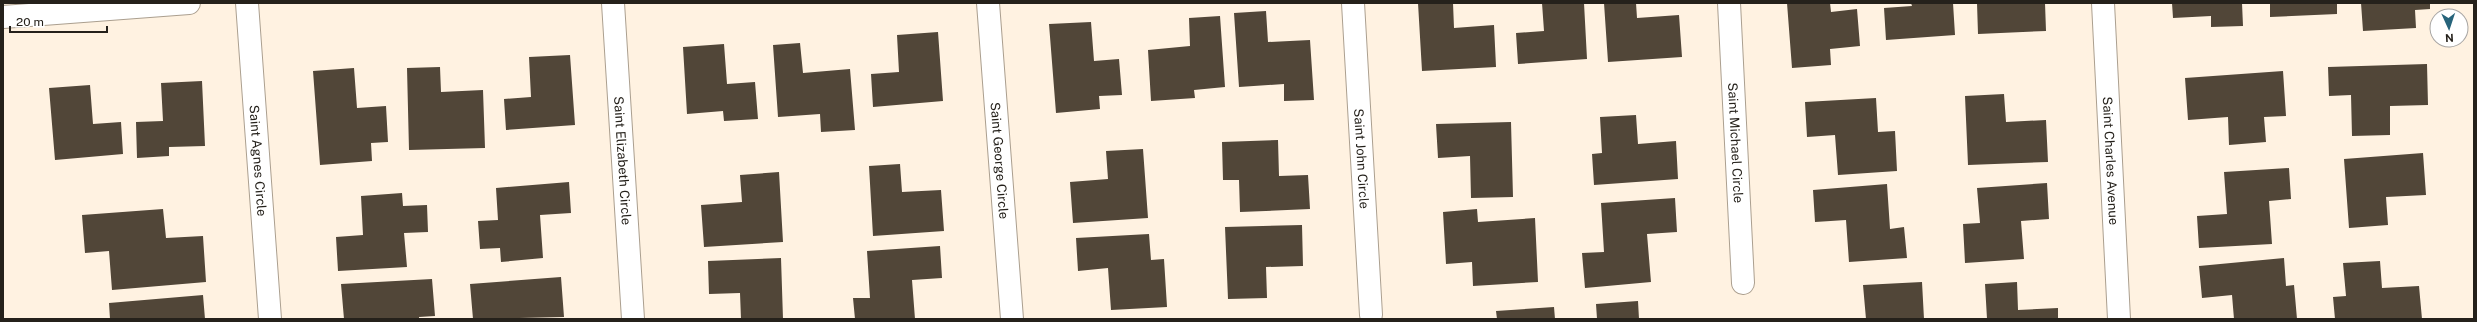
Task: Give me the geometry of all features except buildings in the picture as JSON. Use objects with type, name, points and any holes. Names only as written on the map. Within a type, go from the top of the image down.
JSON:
[{"type":"street","points":[[3,17],[189,3]]},
{"type":"street","name":"Saint Agnes Circle","points":[[247,3],[270,319]]},
{"type":"street","name":"Saint Elizabeth Circle","points":[[613,3],[633,319]]},
{"type":"street","name":"Saint George Circle","points":[[988,3],[1012,319]]},
{"type":"street","name":"Saint John Circle","points":[[1353,3],[1371,315]]},
{"type":"street","name":"Saint Michael Circle","points":[[1729,3],[1743,283]]},
{"type":"street","name":"Saint Charles Avenue","points":[[2103,3],[2119,319]]}]
